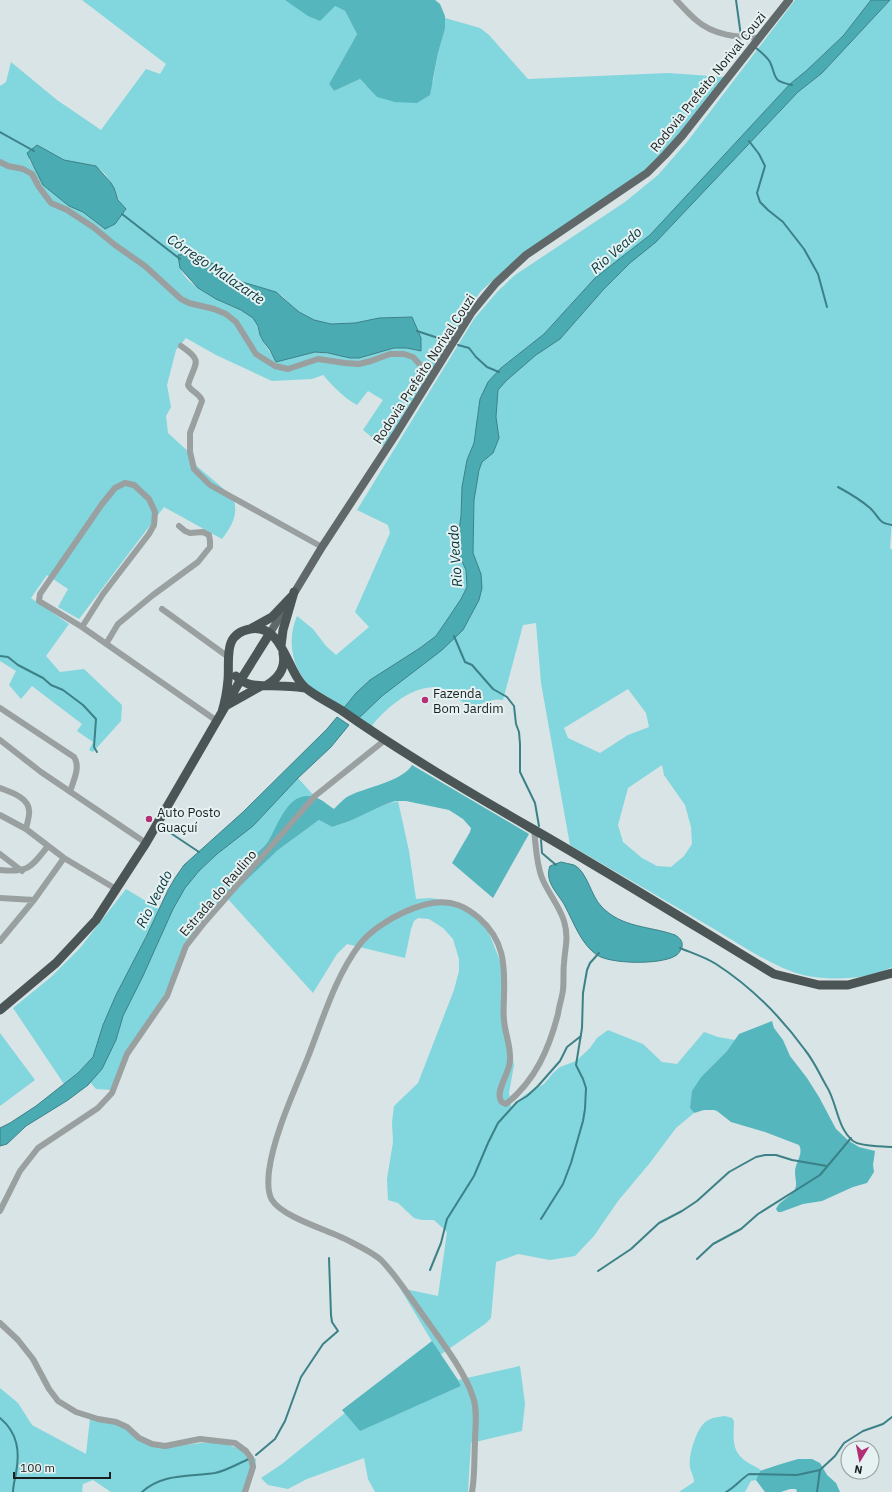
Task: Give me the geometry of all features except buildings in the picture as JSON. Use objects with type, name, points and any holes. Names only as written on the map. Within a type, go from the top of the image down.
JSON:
[{"type":"highway","points":[[224,709],[228,687],[229,671],[227,657],[229,646],[234,638],[242,632],[251,629],[272,617],[293,595]]},
{"type":"highway","points":[[224,709],[277,679],[282,670],[284,661],[282,648],[284,630],[293,595]]},
{"type":"highway","points":[[251,629],[261,629],[270,632],[278,640],[294,673],[306,688],[370,731],[478,798],[774,974],[819,985],[848,985],[892,973]]},
{"type":"highway","points":[[0,1010],[56,963],[96,920],[146,842],[270,632]]},
{"type":"highway","points":[[227,657],[231,669],[240,681],[247,684],[306,688]]},
{"type":"main road","name":"Rodovia Prefeito Norival Couzi","points":[[270,632],[322,547],[396,434],[472,312],[496,283],[526,255],[647,173],[682,136],[789,0]]},
{"type":"street","points":[[676,0],[697,21],[715,32],[735,37],[760,38]]},
{"type":"street","points":[[0,162],[8,166],[23,169],[32,174],[39,187],[52,203],[67,210],[93,227],[115,245],[145,266],[181,299],[189,303],[214,309],[226,314],[236,322],[256,354],[275,366],[288,368],[318,359],[359,364],[390,354],[404,354],[413,357],[423,368]]},
{"type":"street","points":[[181,346],[195,357],[196,362],[188,385],[190,389],[201,396],[202,401],[190,433],[190,452],[194,469],[210,484],[322,547]]},
{"type":"street","points":[[82,627],[103,594],[149,534],[154,525],[155,512],[149,499],[134,485],[125,483],[115,488],[102,504],[40,594],[39,601],[82,627],[217,721]]},
{"type":"street","points":[[106,644],[118,624],[148,599],[198,562],[210,547],[208,535],[203,532],[190,533],[179,526]]},
{"type":"street","points":[[162,609],[227,657]]},
{"type":"street","points":[[0,708],[74,757],[77,761],[78,767],[70,792]]},
{"type":"street","points":[[0,740],[41,772],[146,842]]},
{"type":"street","name":"Estrada do Raulino","points":[[0,1212],[20,1171],[38,1148],[98,1108],[112,1093],[127,1054],[167,996],[186,946],[204,923],[315,796],[385,740]]},
{"type":"street","points":[[0,788],[17,795],[28,804],[30,811],[26,829]]},
{"type":"street","points":[[0,815],[26,829],[64,858],[116,889]]},
{"type":"street","points":[[472,1492],[476,1415],[474,1399],[456,1364],[394,1275],[380,1259],[350,1240],[309,1224],[279,1209],[271,1199],[268,1186],[269,1170],[275,1144],[288,1108],[341,976],[353,954],[368,934],[389,919],[410,910],[436,903],[454,903],[467,908],[488,926],[501,947],[505,979],[504,1020],[509,1043],[510,1060],[508,1071],[499,1096],[500,1100],[506,1104],[519,1094],[530,1080],[544,1058],[555,1025],[563,991],[567,938],[564,921],[542,878],[537,857],[534,830]]},
{"type":"street","points":[[0,870],[22,871],[31,867],[48,846]]},
{"type":"street","points":[[0,854],[22,871]]},
{"type":"street","points":[[0,940],[34,900],[64,858]]},
{"type":"street","points":[[0,898],[34,900]]},
{"type":"street","points":[[0,1323],[18,1340],[28,1353],[49,1389],[58,1401],[76,1412],[127,1426],[139,1438],[152,1444],[165,1446],[200,1439],[235,1443],[246,1451],[251,1458],[253,1467],[245,1492]]},
{"type":"shaded area","points":[[82,0],[285,0],[290,3],[335,6],[345,11],[357,34],[329,84],[334,91],[360,79],[366,86],[433,82],[438,53],[445,29],[445,18],[480,28],[489,35],[528,79],[668,73],[725,77],[658,163],[501,273],[481,291],[471,305],[385,448],[363,430],[383,400],[368,391],[357,405],[335,388],[323,375],[312,379],[272,381],[216,355],[186,338],[176,350],[167,385],[171,407],[166,416],[168,433],[191,454],[192,462],[232,496],[235,513],[232,524],[222,539],[164,507],[79,619],[58,607],[68,589],[47,575],[31,598],[69,624],[46,656],[60,672],[84,669],[122,705],[121,721],[93,752],[89,750],[93,742],[77,731],[82,724],[32,686],[21,699],[9,685],[16,671],[0,661],[0,86],[6,82],[11,62],[57,100],[101,130],[146,69],[160,74],[166,64]],"holes":[[[37,145],[64,160],[89,164],[97,167],[106,176],[126,210],[104,229],[83,212],[69,206],[43,185],[29,160]],[[190,254],[216,265],[239,281],[281,295],[299,312],[314,320],[331,324],[356,323],[379,318],[412,317],[421,338],[421,351],[407,348],[394,348],[359,358],[315,352],[276,362],[261,339],[254,318],[201,290],[183,274],[180,268],[178,256]]]},
{"type":"shaded area","points":[[285,0],[435,0],[440,4],[445,16],[445,29],[438,53],[430,95],[417,103],[395,102],[377,97],[360,79],[334,91],[329,84],[357,34],[345,11],[335,6],[320,21],[308,16]]},
{"type":"shaded area","points":[[795,0],[871,0],[843,36],[790,84],[650,236],[595,278],[544,334],[501,368],[480,399],[474,443],[467,460],[462,487],[461,516],[458,538],[460,557],[466,570],[467,587],[461,599],[436,636],[370,680],[356,693],[343,709],[322,697],[308,685],[297,667],[294,658],[292,637],[293,627],[297,616],[313,629],[326,646],[336,655],[369,627],[355,612],[390,533],[388,525],[357,510],[474,319],[497,292],[515,275],[625,202],[658,175],[687,142]]},
{"type":"shaded area","points":[[890,0],[892,0],[892,521],[890,548],[892,550],[892,967],[872,975],[836,979],[803,975],[792,972],[769,961],[570,845],[541,683],[536,623],[523,625],[503,700],[499,699],[470,705],[466,704],[444,689],[434,687],[424,688],[403,697],[385,711],[371,727],[358,719],[382,696],[463,630],[479,600],[478,566],[473,553],[474,500],[479,470],[482,462],[493,453],[499,438],[496,417],[498,390],[507,380],[536,355],[560,339],[603,290],[630,263],[656,242],[798,92],[822,73]],"holes":[[[628,689],[646,713],[649,727],[628,735],[600,753],[568,738],[564,728]],[[662,765],[664,775],[685,805],[691,827],[692,844],[684,856],[671,867],[657,866],[642,858],[623,842],[618,825],[628,788]]]},
{"type":"shaded area","points":[[412,765],[529,834],[493,898],[452,863],[471,828],[463,819],[449,810],[406,801],[395,801],[350,821],[332,827],[319,820],[278,850],[242,884],[238,874],[239,868],[261,850],[267,843],[285,811],[290,804],[297,799],[305,796],[315,797],[334,809],[349,796],[393,779],[407,771]]},
{"type":"shaded area","points":[[298,778],[315,797],[296,800],[290,805],[280,819],[267,843],[261,850],[239,868],[242,883],[278,850],[319,820],[332,827],[350,821],[384,805],[398,801],[409,851],[416,899],[430,898],[444,900],[481,919],[491,938],[502,966],[508,1037],[514,1065],[509,1093],[511,1107],[525,1095],[544,1084],[560,1067],[576,1061],[590,1048],[597,1038],[608,1030],[643,1044],[662,1062],[677,1064],[704,1032],[718,1037],[735,1040],[727,1051],[702,1076],[690,1108],[694,1113],[676,1128],[649,1164],[618,1201],[594,1236],[575,1256],[550,1260],[518,1254],[496,1262],[491,1318],[485,1324],[440,1355],[400,1288],[438,1296],[447,1232],[434,1220],[414,1218],[398,1203],[388,1200],[387,1179],[393,1142],[392,1122],[394,1106],[418,1083],[454,990],[459,971],[459,959],[453,939],[443,928],[429,919],[418,918],[414,921],[405,958],[347,944],[337,954],[313,993],[228,899],[191,939],[161,1001],[139,1036],[112,1090],[96,1089],[90,1082],[102,1069],[116,1040],[123,1016],[173,909],[185,888],[199,871],[217,854],[253,826]]},
{"type":"shaded area","points":[[126,889],[159,909],[116,995],[103,1025],[93,1057],[78,1073],[64,1084],[13,1008],[51,977],[80,948]]},
{"type":"shaded area","points":[[772,1021],[774,1028],[783,1040],[790,1056],[819,1097],[836,1129],[849,1141],[859,1147],[875,1151],[873,1165],[874,1172],[867,1183],[853,1187],[822,1201],[803,1204],[781,1212],[778,1212],[776,1209],[777,1206],[794,1191],[796,1186],[795,1169],[800,1155],[799,1145],[765,1132],[731,1122],[717,1111],[704,1110],[694,1113],[690,1108],[692,1091],[702,1076],[727,1051],[739,1034]]},
{"type":"shaded area","points":[[0,1033],[35,1080],[0,1106]]},
{"type":"shaded area","points":[[432,1341],[461,1386],[360,1431],[342,1410]]},
{"type":"shaded area","points":[[520,1366],[525,1404],[522,1431],[471,1443],[468,1492],[375,1492],[368,1479],[364,1458],[307,1479],[288,1489],[268,1485],[261,1478],[282,1464],[345,1413],[360,1430],[461,1386],[458,1380]]},
{"type":"shaded area","points":[[0,1388],[18,1403],[32,1425],[86,1454],[90,1419],[123,1423],[135,1437],[169,1447],[201,1443],[223,1443],[240,1449],[256,1459],[255,1470],[247,1492],[111,1492],[93,1480],[83,1484],[82,1492],[0,1492]]},
{"type":"shaded area","points":[[725,1416],[732,1418],[734,1421],[734,1445],[738,1453],[743,1459],[762,1471],[760,1471],[756,1480],[751,1481],[745,1492],[679,1492],[694,1482],[690,1467],[690,1456],[694,1442],[703,1424],[716,1417]]},
{"type":"shaded area","points":[[798,1459],[812,1459],[820,1463],[827,1475],[836,1483],[840,1492],[797,1492],[796,1489],[790,1489],[781,1492],[765,1492],[756,1480],[760,1471]]},
{"type":"water","points":[[871,0],[890,0],[822,73],[798,92],[656,242],[630,263],[603,290],[560,339],[536,355],[507,380],[498,390],[496,417],[499,438],[493,453],[482,462],[479,470],[474,500],[473,553],[481,574],[482,588],[479,600],[463,630],[442,650],[382,696],[358,719],[343,709],[356,693],[370,680],[436,636],[461,599],[467,587],[466,570],[460,557],[458,538],[461,516],[462,487],[467,460],[474,443],[480,399],[488,382],[501,368],[544,334],[595,278],[650,235],[790,84],[843,36]]},
{"type":"water","points":[[37,145],[64,160],[96,166],[111,183],[118,200],[126,209],[115,224],[105,229],[83,212],[69,206],[43,185],[27,153]]},
{"type":"water","points":[[190,254],[216,265],[239,281],[276,292],[299,312],[314,320],[331,324],[355,323],[379,318],[412,317],[421,338],[421,351],[407,348],[394,348],[359,358],[350,358],[328,353],[315,352],[276,362],[270,350],[263,341],[258,326],[253,318],[241,310],[216,299],[198,288],[180,268],[178,255]]},
{"type":"water","points":[[337,717],[349,725],[331,747],[298,778],[253,826],[217,854],[199,871],[185,888],[173,909],[123,1016],[116,1040],[102,1069],[88,1085],[68,1100],[26,1126],[7,1144],[0,1146],[0,1128],[36,1106],[78,1073],[93,1057],[103,1025],[116,995],[168,890],[184,865],[243,812],[327,729]]},
{"type":"water","points":[[561,862],[574,865],[578,868],[586,878],[598,902],[609,913],[617,919],[675,935],[682,941],[682,947],[679,952],[668,959],[647,962],[623,962],[603,958],[597,955],[582,939],[565,906],[550,882],[550,866]]},
{"type":"waterway","points":[[736,0],[741,36]]},
{"type":"waterway","points":[[756,48],[769,60],[776,78],[781,82],[792,85]]},
{"type":"waterway","name":"Córrego Malazarte","points":[[0,132],[34,151]]},
{"type":"waterway","points":[[749,141],[759,154],[765,166],[757,193],[760,202],[783,222],[804,249],[818,274],[827,307]]},
{"type":"waterway","name":"Córrego Malazarte","points":[[122,214],[180,259]]},
{"type":"waterway","name":"Córrego Malazarte","points":[[417,331],[447,341]]},
{"type":"waterway","name":"Córrego Malazarte","points":[[458,345],[469,348],[487,367],[499,372]]},
{"type":"waterway","points":[[838,487],[866,505],[881,521],[892,525]]},
{"type":"waterway","points":[[454,636],[465,662],[472,665],[493,689],[507,697],[514,706],[516,724],[519,732],[520,772],[535,803],[539,826]]},
{"type":"waterway","points":[[0,656],[8,657],[18,665],[43,678],[51,685],[63,690],[83,705],[96,719],[94,747],[97,752]]},
{"type":"waterway","points":[[162,825],[169,832],[199,852]]},
{"type":"waterway","points":[[541,840],[542,853],[556,865]]},
{"type":"waterway","points":[[680,948],[707,959],[729,973],[753,992],[786,1026],[814,1063],[830,1093],[840,1122],[848,1136],[853,1141],[866,1145],[892,1147]]},
{"type":"waterway","points":[[541,1219],[563,1184],[571,1163],[583,1121],[586,1088],[576,1065],[582,1028],[583,993],[587,970],[590,963],[599,953]]},
{"type":"waterway","points":[[430,1270],[441,1243],[447,1219],[474,1176],[498,1123],[517,1102],[527,1096],[538,1086],[560,1061],[567,1047],[581,1036]]},
{"type":"waterway","points":[[697,1259],[713,1244],[741,1229],[758,1214],[820,1175],[851,1138]]},
{"type":"waterway","points":[[598,1271],[631,1249],[659,1223],[697,1201],[729,1172],[756,1157],[776,1155],[792,1160],[827,1166]]},
{"type":"waterway","points":[[256,1455],[275,1439],[285,1421],[301,1377],[323,1344],[338,1331],[332,1322],[331,1315],[329,1258]]},
{"type":"waterway","points":[[726,1492],[749,1474],[797,1475],[820,1470],[835,1456],[844,1443],[863,1431],[883,1424],[892,1417]]},
{"type":"waterway","points":[[0,1418],[11,1430],[16,1443],[18,1458],[13,1492]]},
{"type":"waterway","points":[[142,1492],[150,1486],[167,1479],[215,1473],[228,1469],[249,1459]]},
{"type":"waterway","points":[[817,1492],[820,1470]]},
{"type":"place","name":"Fazenda Bom Jardim","points":[[425,700]]},
{"type":"place","name":"Auto Posto Guaçuí","points":[[149,819]]},
{"type":"water label","name":"Rio Veado","points":[[616,250]]},
{"type":"water label","name":"Rio Veado","points":[[455,556]]},
{"type":"water label","name":"Rio Veado","points":[[154,899]]}]
